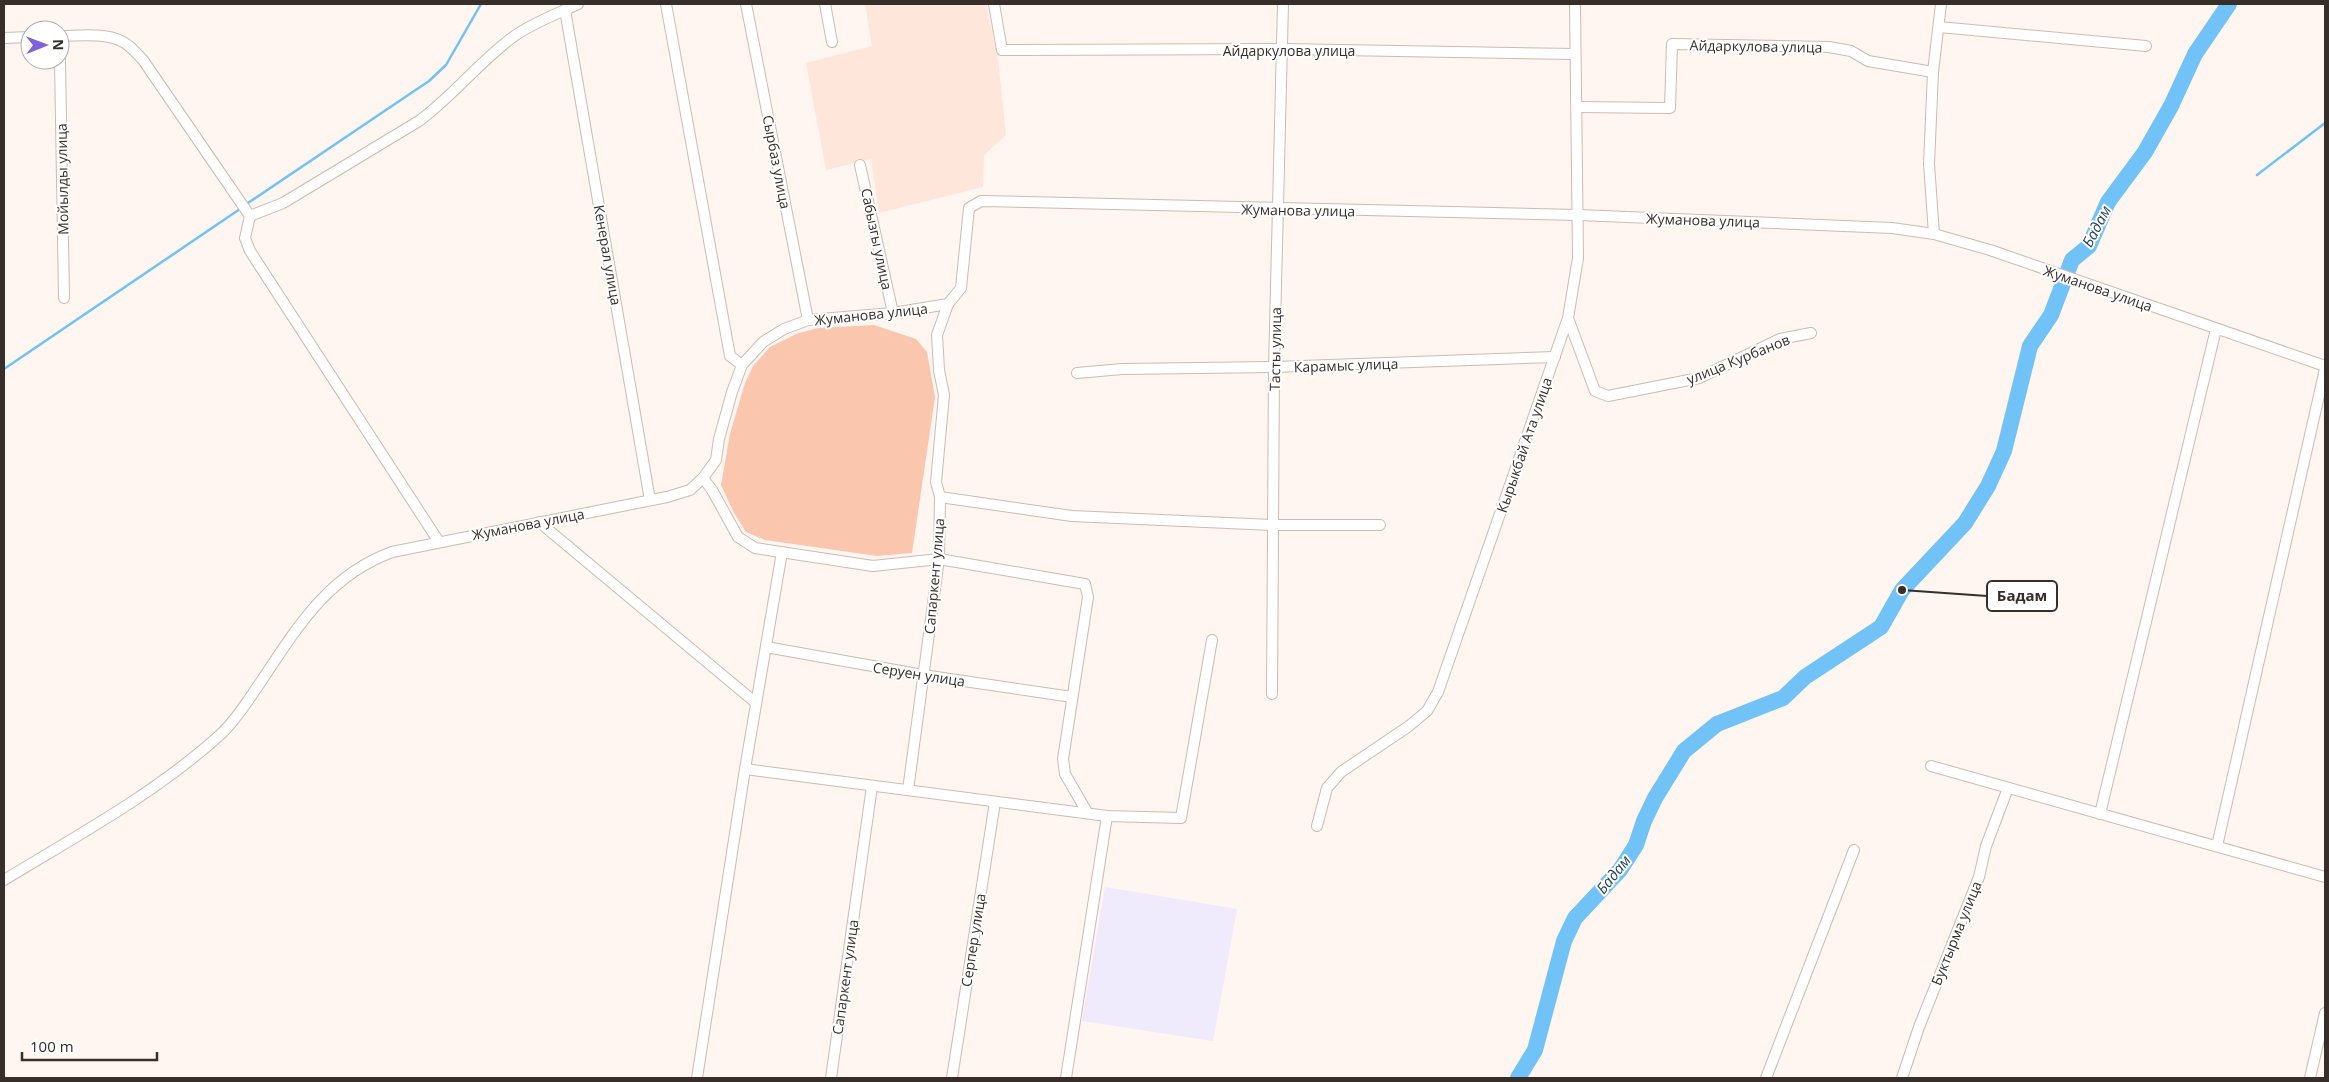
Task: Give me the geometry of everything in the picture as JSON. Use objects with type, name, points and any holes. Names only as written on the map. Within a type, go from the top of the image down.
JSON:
[{"type":"street","points":[[250,216],[283,203],[419,121],[437,108],[515,35],[578,4]]},
{"type":"street","points":[[666,4],[730,356],[742,365]]},
{"type":"street","name":"Сырбаз улица","points":[[746,4],[808,320]]},
{"type":"street","points":[[825,4],[832,42]]},
{"type":"street","name":"Айдаркулова улица","points":[[994,4],[1002,50],[1284,49],[1575,54]]},
{"type":"street","name":"Тасты улица","points":[[1272,694],[1274,367],[1284,49],[1283,4]]},
{"type":"street","name":"Кырыкбай Ата улица","points":[[1317,826],[1327,788],[1341,772],[1410,726],[1427,710],[1438,692],[1568,318],[1578,258],[1575,4]]},
{"type":"street","points":[[1934,234],[1929,164],[1933,72],[1942,4]]},
{"type":"street","name":"Кенерал улица","points":[[566,10],[650,500]]},
{"type":"street","points":[[1939,27],[2146,46]]},
{"type":"street","points":[[70,36],[113,38],[128,44],[143,60],[250,216],[245,238],[250,251],[439,542]]},
{"type":"street","points":[[4,38],[20,37]]},
{"type":"street","name":"Айдаркулова улица","points":[[1577,107],[1670,108],[1672,44],[1829,47],[1852,51],[1868,61],[1933,72]]},
{"type":"street","name":"Мойылды улица","points":[[60,70],[64,298]]},
{"type":"street","name":"Сабызгы улица","points":[[860,165],[893,313]]},
{"type":"street","name":"Жуманова улица","points":[[4,880],[178,770],[222,732],[241,710],[304,617],[334,585],[374,558],[392,552],[650,500],[690,490],[703,478],[716,460],[719,439],[732,392],[742,365],[763,342],[784,328],[808,320],[893,313],[948,304],[961,288],[969,208],[981,201],[1578,215],[1892,228],[1934,234],[1990,250],[2325,368]]},
{"type":"street","name":"Сапаркент улица","points":[[908,790],[939,560],[940,497],[936,482],[944,395],[939,370],[937,335],[948,304]]},
{"type":"street","name":"улица Курбанов","points":[[1568,318],[1595,391],[1608,396],[1698,378],[1780,339],[1811,333]]},
{"type":"street","points":[[2100,814],[2216,329]]},
{"type":"street","name":"Карамыс улица","points":[[1077,373],[1122,369],[1274,367],[1555,357]]},
{"type":"street","points":[[2217,846],[2325,368]]},
{"type":"street","points":[[703,478],[712,490],[738,537],[755,548],[873,566],[939,560],[1085,584],[1088,597],[1063,759],[1065,774],[1087,812]]},
{"type":"street","points":[[940,497],[1072,516],[1274,525],[1380,525]]},
{"type":"street","points":[[539,522],[756,703]]},
{"type":"street","points":[[697,1078],[745,769],[782,552]]},
{"type":"street","points":[[745,769],[1107,816],[1180,818],[1212,640]]},
{"type":"street","name":"Серуен улица","points":[[766,647],[924,675],[1072,697]]},
{"type":"street","points":[[1931,766],[2325,877]]},
{"type":"street","name":"Сапаркент улица","points":[[830,1078],[872,786]]},
{"type":"street","name":"Буктырма улица","points":[[1902,1078],[1919,1027],[1979,877],[1986,846],[2008,788]]},
{"type":"street","name":"Серпер улица","points":[[952,1078],[995,802]]},
{"type":"street","points":[[1066,1078],[1107,816]]},
{"type":"street","points":[[1766,1078],[1854,850]]},
{"type":"street","points":[[2310,1078],[2325,1014]]},
{"type":"shaded area","points":[[865,4],[986,4],[998,59],[1006,135],[984,155],[983,187],[879,213],[871,159],[826,170],[806,63],[872,46]]},
{"type":"shaded area","points":[[874,325],[916,339],[927,352],[935,397],[912,553],[877,556],[765,540],[746,532],[734,513],[721,485],[730,434],[745,383],[753,366],[770,347],[796,334],[818,328]]},
{"type":"shaded area","points":[[1105,887],[1237,909],[1213,1041],[1082,1021]]},
{"type":"waterway","points":[[245,205],[429,81],[446,65],[481,4]]},
{"type":"waterway","name":"Бадам","points":[[1518,1078],[1535,1050],[1564,941],[1575,918],[1620,870],[1636,845],[1644,821],[1655,798],[1684,751],[1717,724],[1783,698],[1805,677],[1881,627],[1902,590],[1965,523],[1988,486],[2004,451],[2030,346],[2051,315],[2072,260],[2089,246],[2108,202],[2145,152],[2171,106],[2195,54],[2229,4]]},
{"type":"waterway","points":[[2257,175],[2325,123]]},
{"type":"waterway","points":[[4,369],[240,209]]},
{"type":"place","name":"Бадам","points":[[1902,590]]}]
